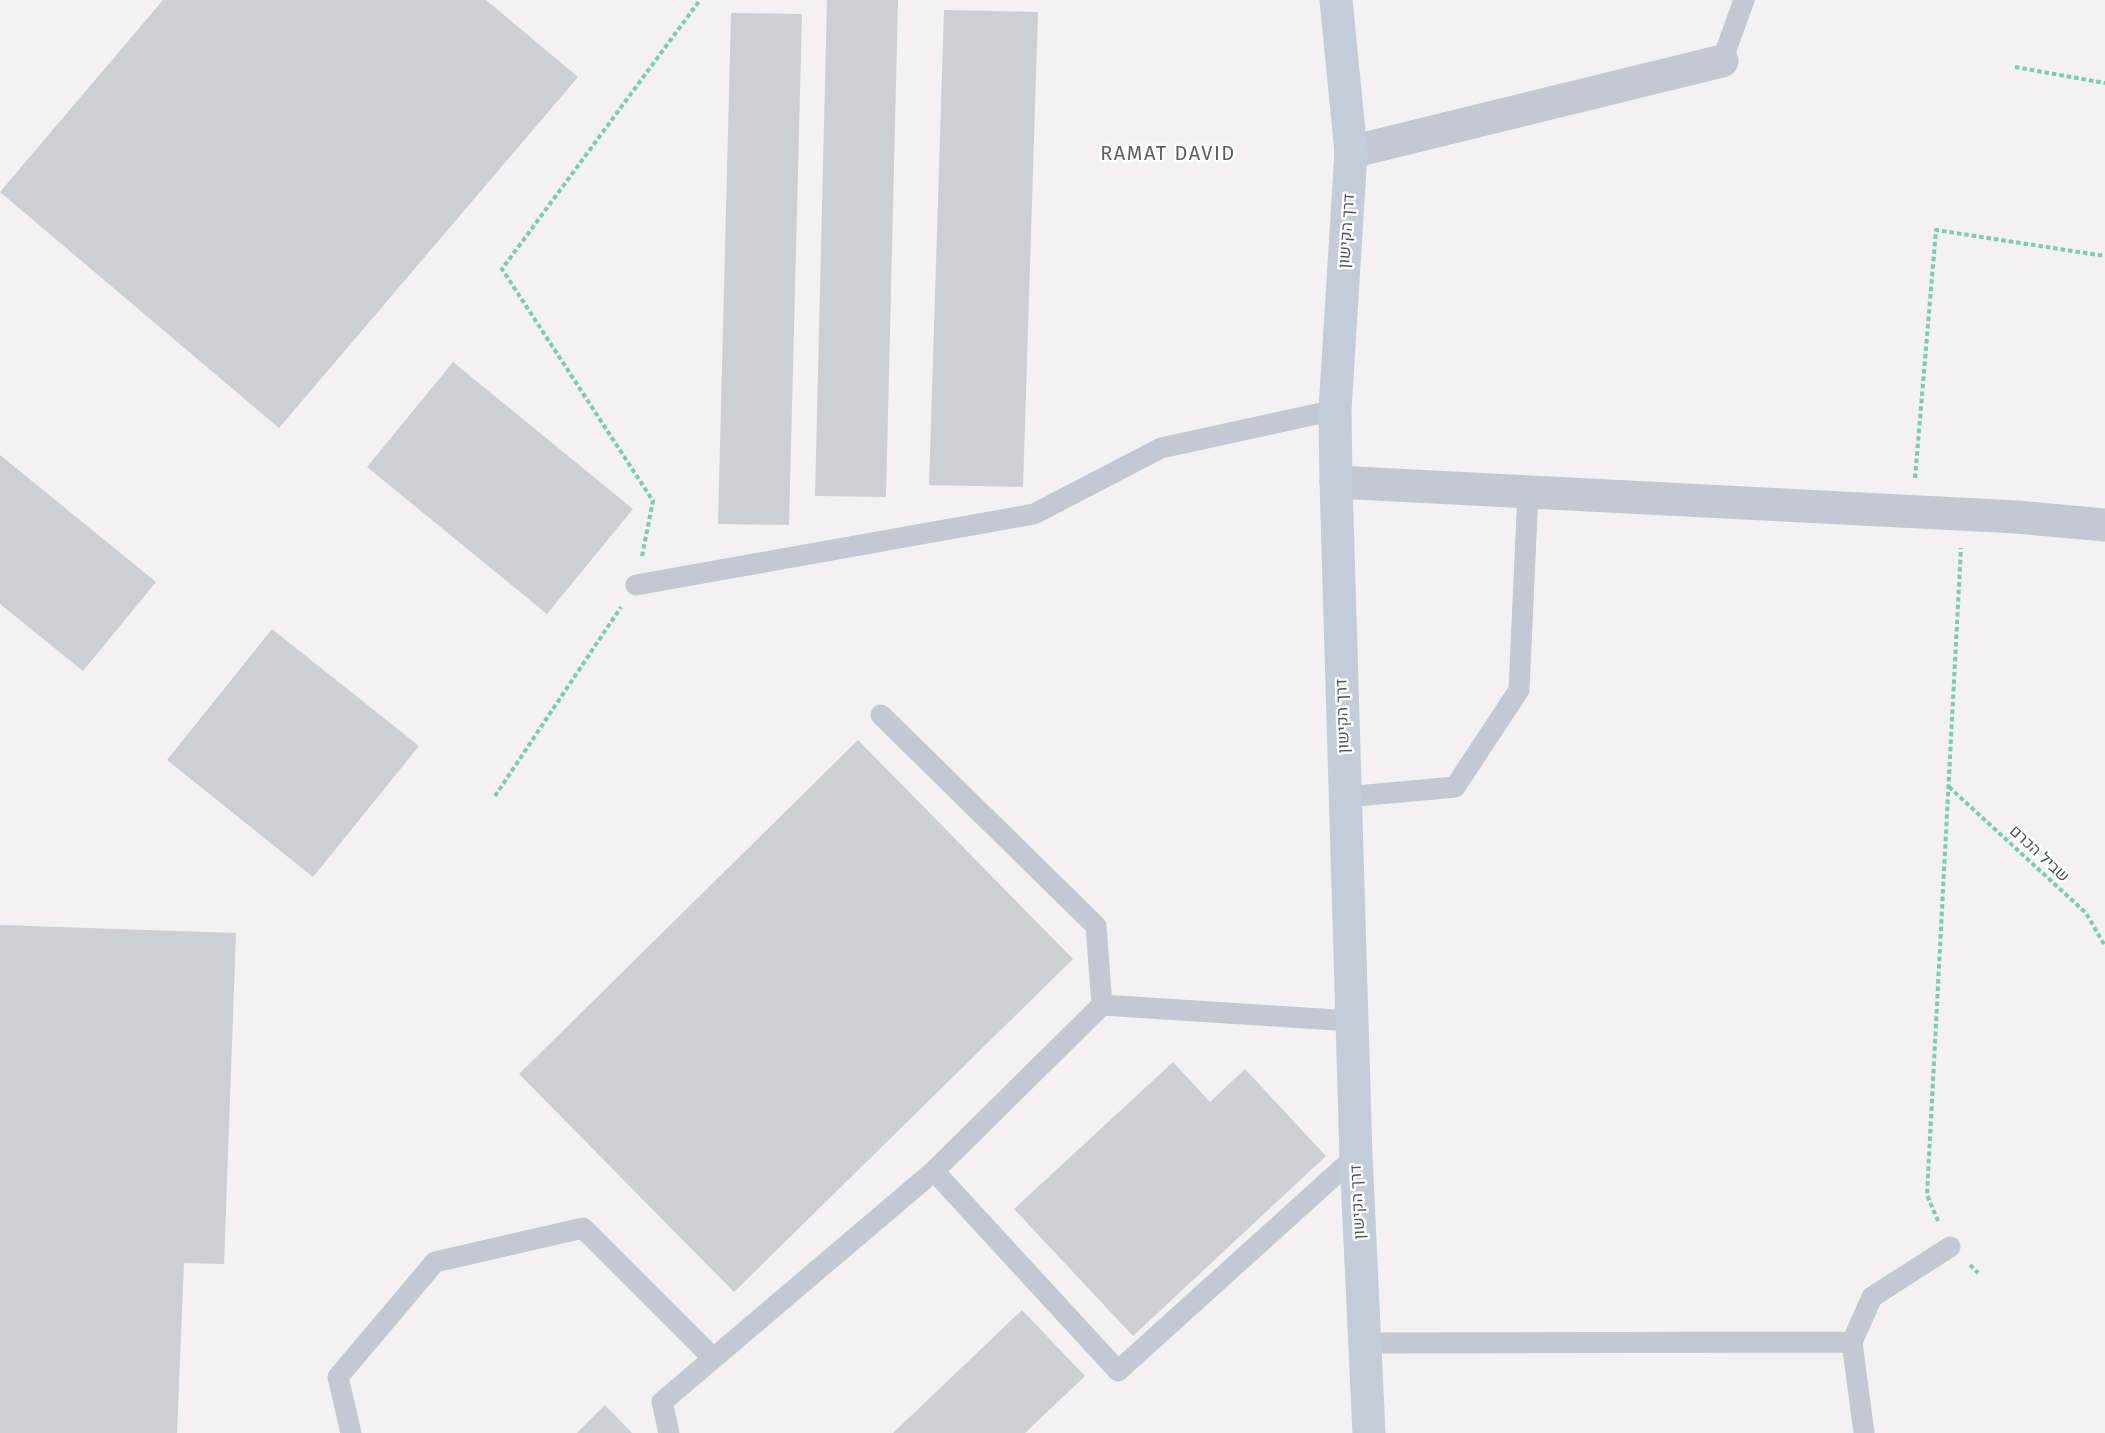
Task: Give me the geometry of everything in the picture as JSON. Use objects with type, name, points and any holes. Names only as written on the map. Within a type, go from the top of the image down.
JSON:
[{"type":"street","name":"דרך הקישון","points":[[1336,0],[1351,152],[1335,410],[1336,482],[1356,1156],[1369,1433]]},
{"type":"street","points":[[1351,152],[1722,61]]},
{"type":"street","points":[[1336,482],[2017,517],[2105,525]]},
{"type":"lane","points":[[1722,61],[1744,0]]},
{"type":"lane","points":[[636,585],[1034,513],[1161,448],[1335,410]]},
{"type":"lane","points":[[1346,797],[1455,786],[1519,690],[1528,492]]},
{"type":"lane","points":[[881,715],[1096,926],[1102,1005]]},
{"type":"lane","points":[[669,1433],[662,1402],[933,1171],[1102,1005],[1352,1021]]},
{"type":"lane","points":[[933,1171],[1118,1371],[1356,1156]]},
{"type":"lane","points":[[351,1433],[338,1377],[435,1262],[583,1228],[714,1358]]},
{"type":"lane","points":[[1864,1433],[1852,1342],[1872,1297],[1950,1247]]},
{"type":"lane","points":[[1365,1344],[1852,1342]]},
{"type":"path","points":[[495,796],[636,585],[653,501],[502,269],[700,0]]},
{"type":"path","points":[[2015,67],[2105,83]]},
{"type":"path","points":[[1912,512],[1936,230],[2105,256]]},
{"type":"path","points":[[1962,514],[1927,1196],[1950,1247],[1978,1273]]},
{"type":"path","name":"שביל הכרם","points":[[1948,786],[2086,913],[2105,946]]},
{"type":"building","points":[[163,0],[486,0],[578,77],[279,428],[0,192]]},
{"type":"building","points":[[827,0],[898,0],[886,497],[815,496]]},
{"type":"building","points":[[944,10],[1038,12],[1023,487],[929,485]]},
{"type":"building","points":[[731,13],[802,14],[789,525],[718,524]]},
{"type":"building","points":[[453,362],[633,509],[547,614],[367,467]]},
{"type":"building","points":[[0,455],[156,582],[83,671],[0,604]]},
{"type":"building","points":[[272,629],[419,746],[313,877],[167,760]]},
{"type":"building","points":[[858,740],[1073,959],[734,1292],[519,1074]]},
{"type":"building","points":[[0,925],[236,933],[224,1264],[184,1263],[177,1433],[0,1433]]},
{"type":"building","points":[[1173,1062],[1210,1102],[1245,1069],[1326,1156],[1133,1336],[1014,1209]]},
{"type":"building","points":[[1022,1310],[1085,1376],[1025,1433],[893,1433]]},
{"type":"building","points":[[605,1405],[632,1433],[577,1433]]},
{"type":"district","name":"RAMAT DAVID","points":[[1168,154]]}]
